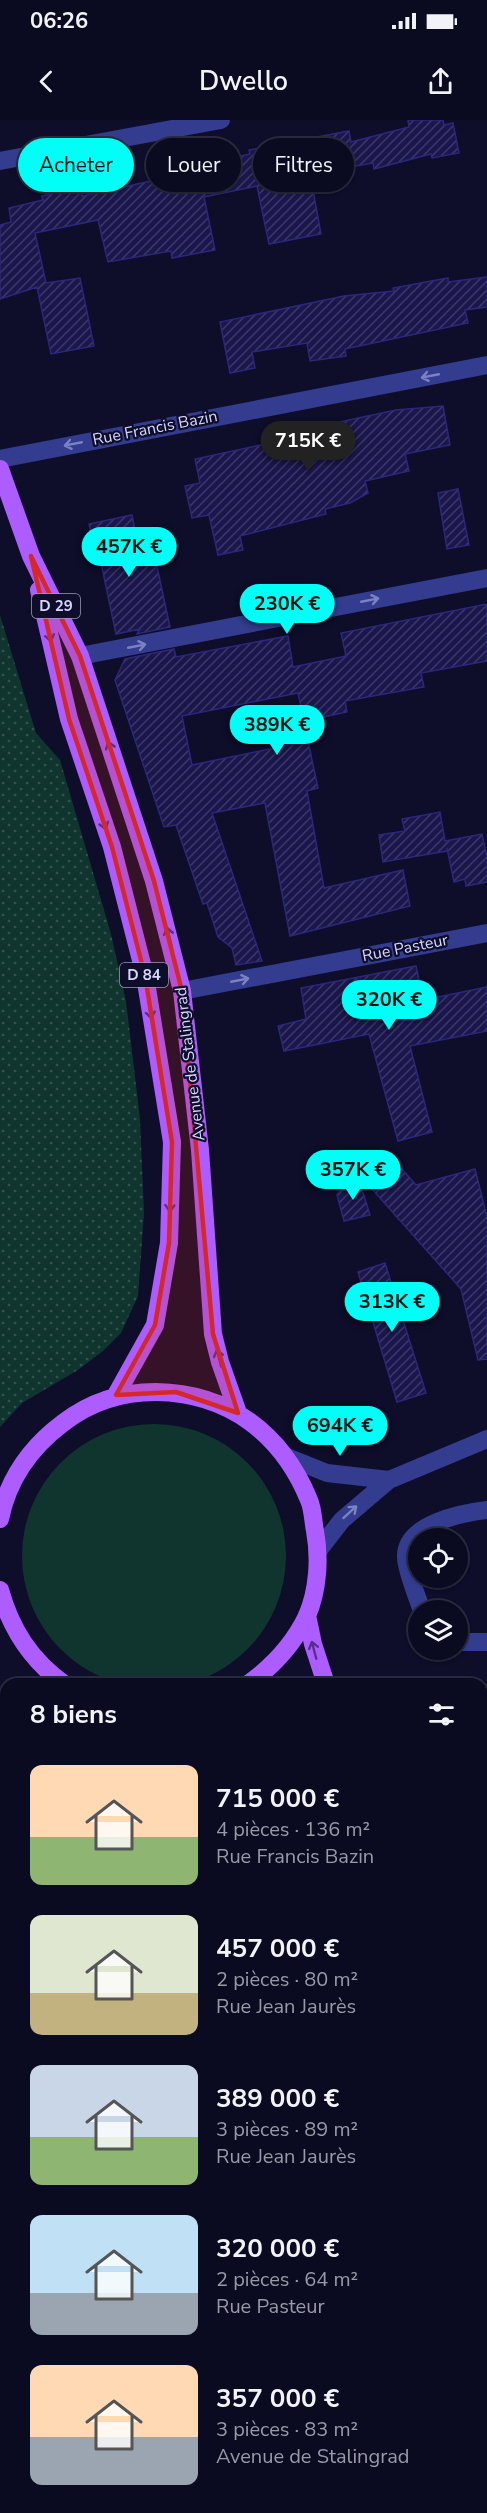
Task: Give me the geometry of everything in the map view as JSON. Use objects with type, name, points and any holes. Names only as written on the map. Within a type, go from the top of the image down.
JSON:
[{"type":"main road","name":"Avenue de Stalingrad","points":[[0,469],[4,493],[31,556],[80,656],[154,881],[182,991],[200,1150],[213,1334],[238,1413]]},
{"type":"main road","name":"Avenue de Stalingrad","points":[[31,556],[69,719],[111,847],[145,976],[172,1142],[169,1243],[155,1325],[116,1395]]},
{"type":"main road","points":[[0,1519],[3,1504],[19,1469],[43,1438],[74,1414],[116,1395],[176,1392],[208,1400],[238,1413],[265,1433],[287,1457],[310,1502],[318,1551],[316,1578],[307,1615],[292,1641],[267,1671],[257,1678]]},
{"type":"main road","points":[[0,1590],[7,1615],[24,1646],[47,1672],[56,1678]]},
{"type":"main road","points":[[307,1615],[318,1664],[324,1678]]},
{"type":"street","points":[[0,161],[221,120]]},
{"type":"street","name":"Rue Francis Bazin","points":[[0,459],[487,365]]},
{"type":"street","points":[[80,656],[487,578]]},
{"type":"street","name":"Rue Pasteur","points":[[182,991],[487,933]]},
{"type":"street","points":[[318,1551],[342,1520],[389,1480],[487,1439]]},
{"type":"street","points":[[287,1457],[327,1473],[389,1480]]},
{"type":"street","points":[[419,1600],[406,1556],[414,1535],[436,1522],[467,1512],[487,1510]]},
{"type":"street","points":[[468,1642],[487,1642]]},
{"type":"highlighted area","points":[[31,556],[80,656],[154,881],[182,991],[213,1334],[238,1413],[176,1392],[116,1395],[155,1325],[169,1243],[172,1142],[145,976],[112,847],[69,719]]},
{"type":"green space","points":[[0,615],[36,733],[60,760],[111,934],[126,1001],[140,1119],[144,1213],[138,1296],[121,1333],[103,1351],[78,1370],[22,1403],[0,1427]]},
{"type":"green space","points":[[154,1424],[180,1427],[204,1434],[238,1454],[256,1472],[270,1494],[280,1518],[285,1543],[283,1582],[276,1606],[264,1629],[238,1658],[204,1678],[104,1678],[81,1666],[52,1640],[38,1618],[28,1594],[22,1556],[25,1530],[32,1506],[52,1472],[70,1454],[104,1434],[128,1427]]},
{"type":"building","points":[[408,120],[443,120],[444,125],[453,123],[459,153],[432,158],[431,154],[374,169],[373,163],[354,166],[354,141],[409,127]]},
{"type":"building","points":[[349,131],[350,138],[312,138]]},
{"type":"building","points":[[253,149],[253,187],[241,189],[241,156],[250,154],[249,150]]},
{"type":"building","points":[[146,182],[146,192],[228,192],[204,197],[215,250],[172,258],[171,251],[108,262],[98,220],[35,233],[46,283],[80,278],[94,346],[51,354],[37,287],[0,299],[0,225],[11,222],[9,208],[43,200],[42,196],[59,192],[81,192],[82,196],[100,192],[134,192],[134,185]]},
{"type":"building","points":[[258,192],[313,192],[321,234],[269,244]]},
{"type":"building","points":[[487,277],[487,307],[465,310],[468,323],[345,349],[346,356],[310,361],[307,343],[252,352],[255,368],[230,373],[220,322],[344,296],[394,291],[393,288],[448,278],[448,282]]},
{"type":"building","points":[[443,406],[450,445],[405,454],[409,471],[365,481],[368,493],[350,503],[325,509],[326,514],[240,536],[243,550],[218,555],[209,515],[192,518],[185,486],[200,483],[195,459],[326,431],[325,425],[396,410]]},
{"type":"building","points":[[458,489],[469,545],[447,549],[438,493]]},
{"type":"building","points":[[132,515],[142,565],[156,562],[170,627],[137,634],[140,629],[116,634],[100,558],[97,558],[89,524]]},
{"type":"building","points":[[487,604],[487,661],[421,673],[424,687],[345,701],[347,712],[304,721],[298,693],[182,716],[192,765],[308,741],[318,788],[307,791],[324,888],[403,870],[410,906],[290,936],[265,803],[212,813],[262,961],[236,965],[232,948],[218,937],[207,903],[203,904],[176,825],[164,827],[115,680],[125,659],[174,649],[176,657],[288,636],[293,667],[346,656],[341,633]]},
{"type":"building","points":[[440,812],[445,841],[482,834],[487,857],[487,882],[466,886],[465,879],[454,882],[447,848],[447,851],[383,862],[379,835],[405,831],[402,819]]},
{"type":"building","points":[[416,966],[423,1000],[487,987],[487,1031],[410,1046],[432,1132],[398,1141],[369,1034],[284,1051],[278,1026],[306,1019],[301,988]]},
{"type":"building","points":[[402,1169],[416,1185],[475,1169],[487,1217],[487,1359],[478,1360],[461,1289],[363,1179]]},
{"type":"building","points":[[359,1180],[370,1215],[344,1221],[337,1195],[345,1184]]},
{"type":"building","points":[[385,1263],[426,1393],[397,1402],[358,1272]]}]
